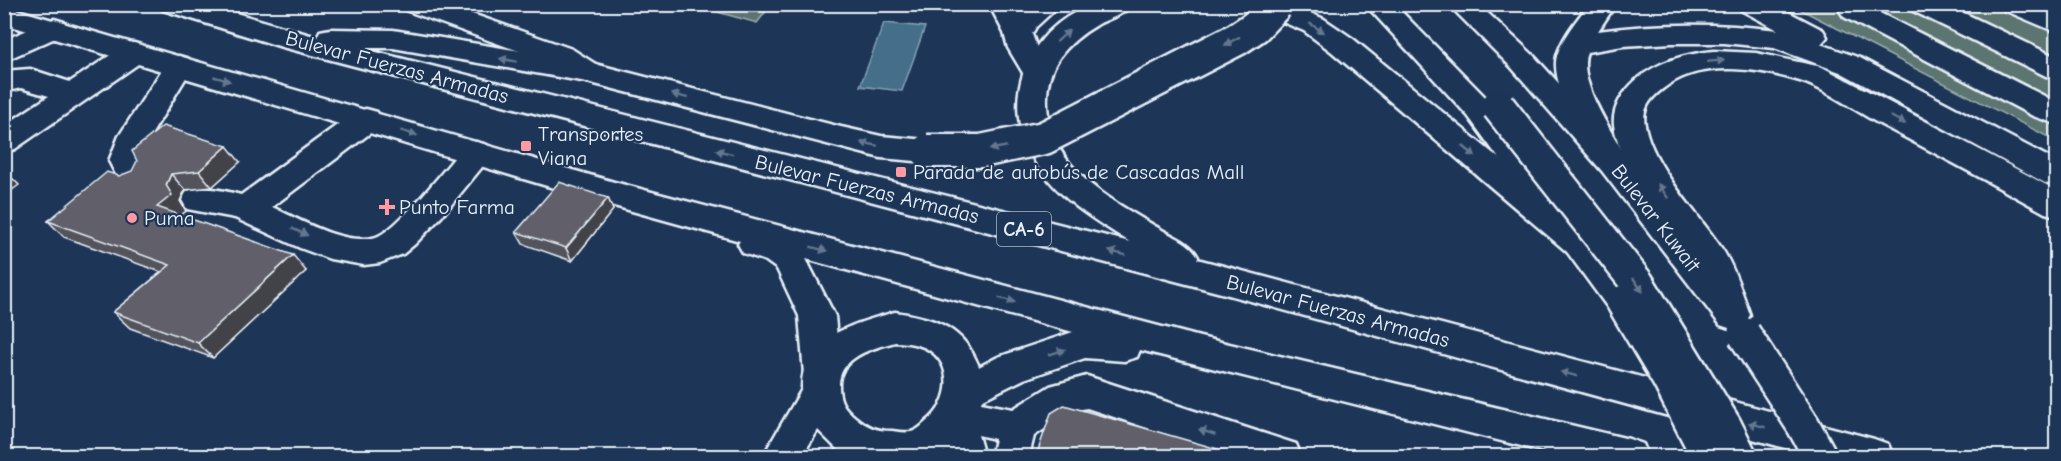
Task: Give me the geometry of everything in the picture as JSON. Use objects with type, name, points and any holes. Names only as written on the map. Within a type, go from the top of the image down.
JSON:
[{"type":"main road","name":"Bulevar Fuerzas Armadas","points":[[173,4],[292,40],[1225,280],[1874,456]]},
{"type":"main road","points":[[415,4],[562,56],[587,72]]},
{"type":"main road","points":[[1004,4],[1003,8],[1017,31],[1017,40],[1036,71]]},
{"type":"main road","points":[[1017,31],[1029,18],[1048,4]]},
{"type":"main road","points":[[1118,4],[1101,10],[1073,26],[1051,46],[1036,71],[1030,98],[1033,127],[1046,156],[1068,183],[1139,234],[1225,280]]},
{"type":"main road","points":[[1264,4],[1314,25],[1342,45],[1584,247]]},
{"type":"main road","points":[[292,40],[358,37],[393,39],[587,72],[881,147],[981,151],[1028,142],[1056,133],[1237,39],[1255,27],[1277,4]]},
{"type":"main road","points":[[1378,4],[1479,109],[1584,247],[1623,302],[1668,378],[1708,456]]},
{"type":"main road","points":[[1402,4],[1498,106],[1638,284],[1725,426],[1740,456]]},
{"type":"main road","points":[[1440,4],[1492,54],[1582,130]]},
{"type":"main road","name":"Bulevar Kuwait","points":[[1461,4],[1522,61],[1613,163],[1738,324],[1803,425],[1820,456]]},
{"type":"main road","points":[[1603,4],[1576,44],[1570,58],[1570,76],[1613,163]]},
{"type":"main road","points":[[1751,4],[2056,165]]},
{"type":"main road","points":[[1921,4],[2056,69]]},
{"type":"main road","points":[[2014,4],[2056,23]]},
{"type":"main road","points":[[1811,36],[1857,8],[2056,114]]},
{"type":"main road","points":[[4,15],[614,194],[1200,352],[1629,456]]},
{"type":"main road","points":[[54,28],[7,72],[73,94]]},
{"type":"main road","points":[[1576,44],[1672,34],[1724,34],[1777,39],[1850,65],[2056,175]]},
{"type":"main road","points":[[4,141],[134,53]]},
{"type":"main road","points":[[1738,324],[1714,264],[1644,166],[1632,133],[1629,111],[1642,89],[1665,73],[1695,63],[1730,60],[1770,64],[1812,74],[2056,204]]},
{"type":"main road","points":[[133,178],[125,161],[130,144],[179,66]]},
{"type":"main road","points":[[246,209],[366,120]]},
{"type":"main road","points":[[198,200],[223,202],[246,209],[334,247],[360,252],[382,250],[402,238],[476,153]]},
{"type":"main road","points":[[614,194],[778,252],[790,260],[817,316],[823,418],[837,436],[869,454],[905,451],[924,445],[941,434],[959,408],[1011,368],[1085,343],[1200,352]]},
{"type":"main road","points":[[782,456],[820,385],[833,355],[851,340],[872,330],[895,327],[918,330],[939,338],[954,353],[963,371],[959,408],[965,456]]},
{"type":"main road","points":[[959,408],[996,423],[1014,441],[1063,397],[1087,392],[1282,456]]},
{"type":"green space","points":[[771,4],[757,23],[692,5]]},
{"type":"green space","points":[[1792,5],[2056,5],[2056,141]]},
{"type":"water","points":[[884,23],[925,27],[902,91],[860,86]]},
{"type":"building","points":[[163,126],[227,146],[199,171],[171,174],[166,185],[172,195],[157,207],[293,255],[198,343],[113,312],[170,265],[48,221],[107,172],[119,176],[132,171],[137,161],[132,151]]},
{"type":"building","points":[[559,182],[608,198],[566,248],[516,232]]},
{"type":"building","points":[[1064,405],[1242,456],[1036,456],[1051,413]]},
{"type":"place","name":"Transportes Viana","points":[[526,146]]},
{"type":"place","name":"Parada de autobús de Cascadas Mall","points":[[901,172]]},
{"type":"place","name":"Punto Farma","points":[[387,207]]},
{"type":"place","name":"Puma","points":[[132,218]]}]
